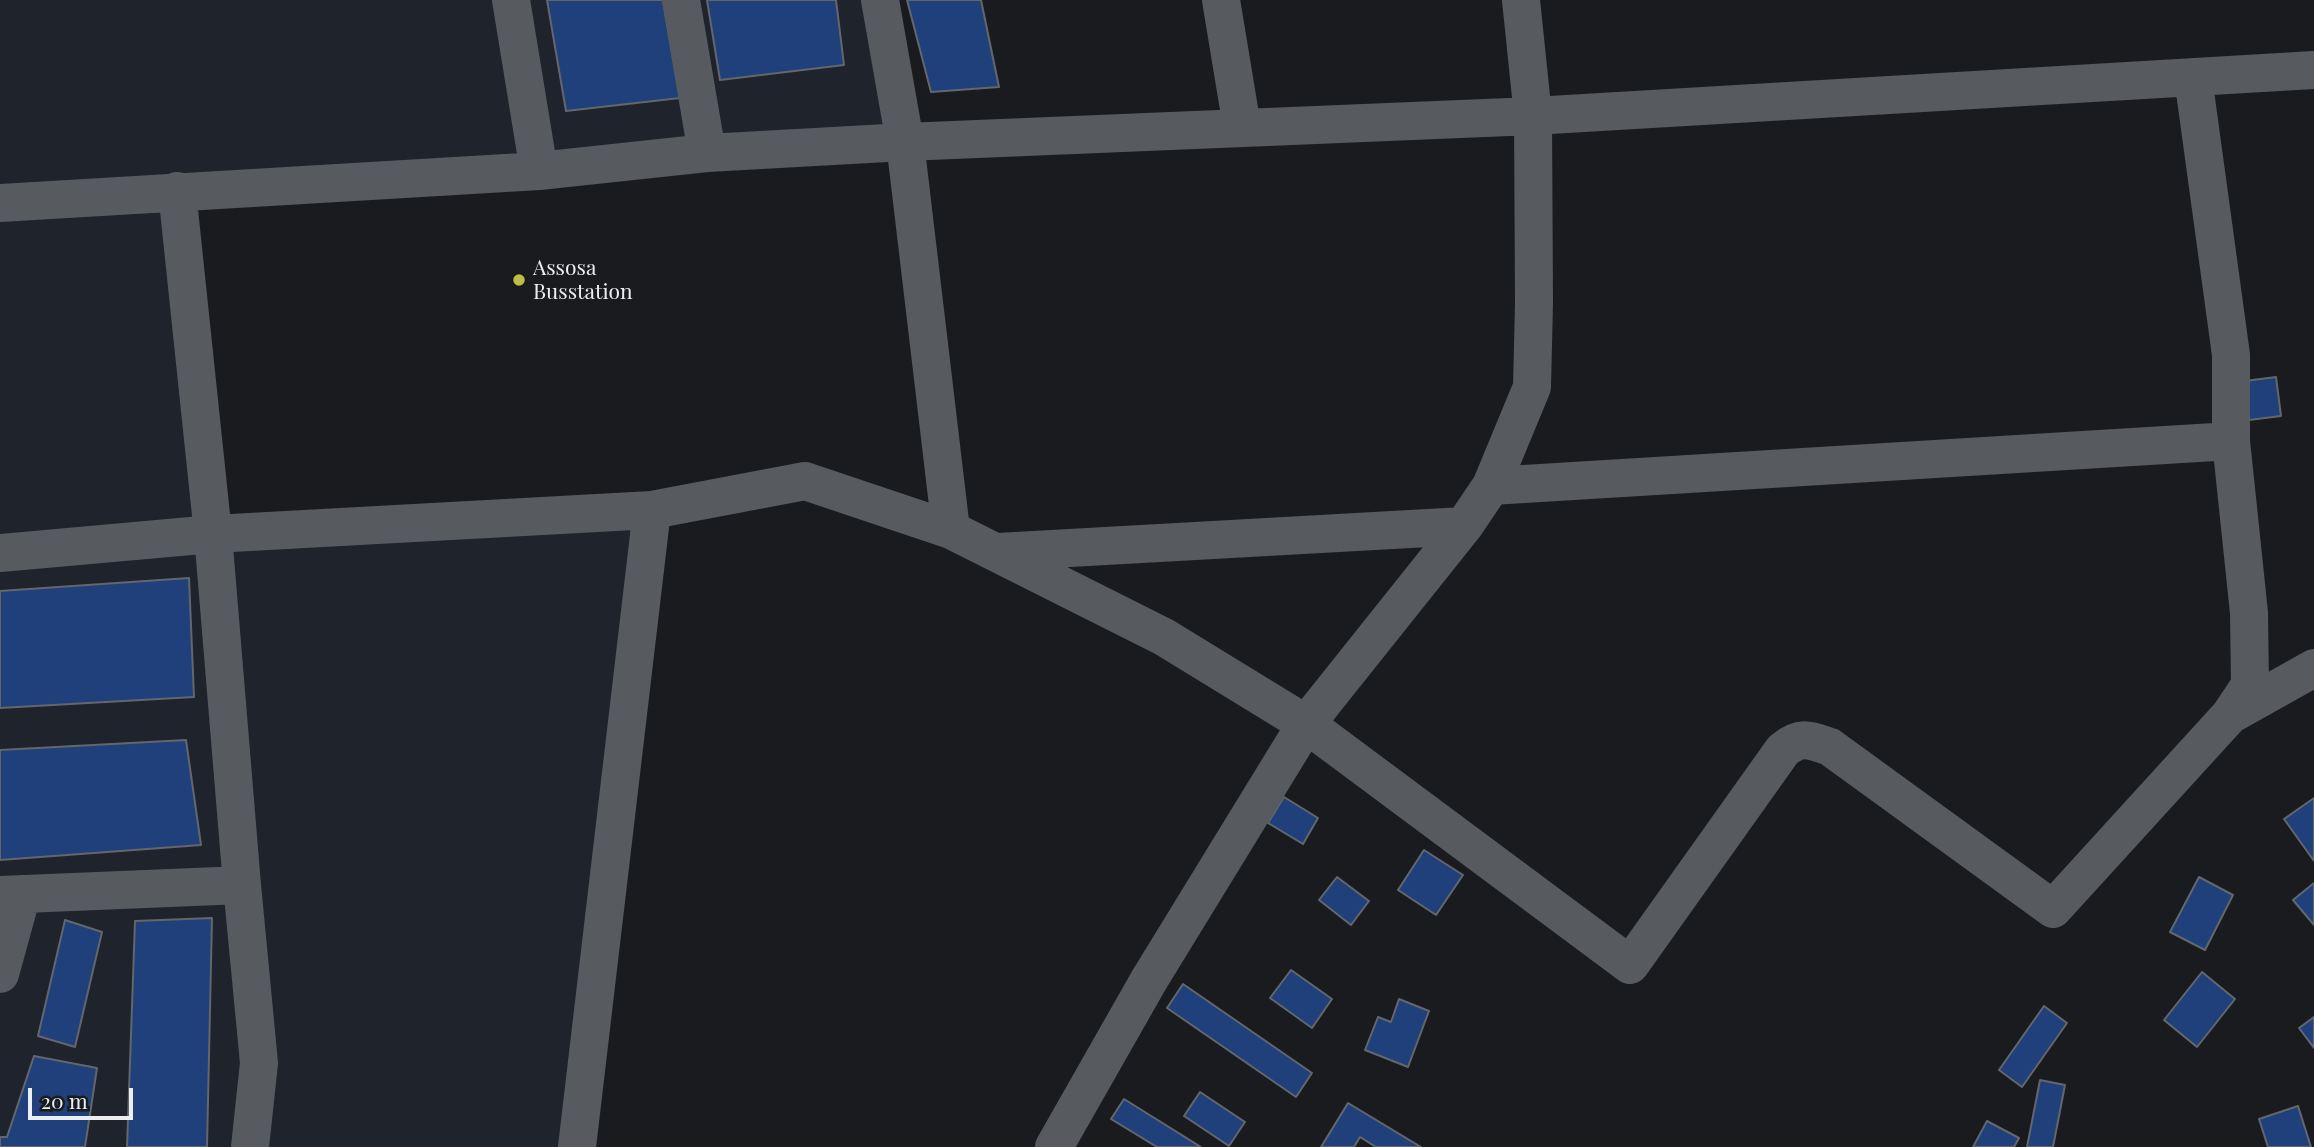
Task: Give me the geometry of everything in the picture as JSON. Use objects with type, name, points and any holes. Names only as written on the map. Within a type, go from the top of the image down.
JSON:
[{"type":"street","points":[[511,0],[539,171]]},
{"type":"street","points":[[681,0],[707,153]]},
{"type":"street","points":[[880,0],[905,142],[951,530]]},
{"type":"street","points":[[1221,0],[1242,127]]},
{"type":"street","points":[[1054,1147],[1149,980],[1306,724],[1464,526],[1491,486],[1532,387],[1533,116],[1521,0]]},
{"type":"street","points":[[0,203],[539,171],[707,153],[905,142],[1533,116],[2314,70]]},
{"type":"street","points":[[0,553],[213,534],[652,509],[805,481],[951,530],[1164,637],[1306,724],[1630,965],[1783,750],[1794,741],[1809,739],[1830,747],[2053,909],[2230,715],[2250,685],[2249,613],[2231,441],[2231,355],[2193,78]]},
{"type":"street","points":[[177,191],[213,534],[259,1063],[250,1147]]},
{"type":"street","points":[[1491,486],[2231,441]]},
{"type":"street","points":[[577,1147],[652,509]]},
{"type":"street","points":[[995,552],[1464,526]]},
{"type":"street","points":[[2230,715],[2314,668]]},
{"type":"street","points":[[0,974],[11,894],[242,885]]},
{"type":"shaded area","points":[[0,0],[877,0],[905,148],[186,203],[205,539],[646,514],[570,1147],[0,1147]]},
{"type":"building","points":[[547,0],[663,0],[680,98],[566,111]]},
{"type":"building","points":[[707,0],[836,0],[844,65],[720,80]]},
{"type":"building","points":[[907,0],[981,0],[999,87],[931,92]]},
{"type":"building","points":[[2276,377],[2281,416],[2249,420],[2245,381]]},
{"type":"building","points":[[189,578],[194,697],[0,708],[0,591]]},
{"type":"building","points":[[186,740],[201,845],[0,860],[0,750]]},
{"type":"building","points":[[1284,797],[1318,818],[1303,844],[1268,823]]},
{"type":"building","points":[[2314,798],[2314,861],[2284,819]]},
{"type":"building","points":[[1424,850],[1463,875],[1436,915],[1398,890]]},
{"type":"building","points":[[1337,877],[1369,901],[1351,925],[1319,900]]},
{"type":"building","points":[[2199,877],[2233,895],[2205,950],[2170,932]]},
{"type":"building","points":[[2314,883],[2314,925],[2293,900]]},
{"type":"building","points":[[212,918],[207,1147],[127,1147],[135,921]]},
{"type":"building","points":[[65,920],[102,932],[75,1047],[38,1036]]},
{"type":"building","points":[[1291,970],[1332,999],[1312,1028],[1270,998]]},
{"type":"building","points":[[2202,972],[2235,999],[2197,1047],[2164,1020]]},
{"type":"building","points":[[1183,984],[1312,1073],[1296,1097],[1167,1008]]},
{"type":"building","points":[[1399,999],[1429,1011],[1408,1067],[1365,1050],[1378,1017],[1391,1022]]},
{"type":"building","points":[[2044,1006],[2067,1023],[2022,1087],[1999,1070]]},
{"type":"building","points":[[2314,1017],[2314,1048],[2299,1028]]},
{"type":"building","points":[[34,1056],[97,1068],[85,1147],[0,1147],[0,1137],[7,1137]]},
{"type":"building","points":[[2040,1080],[2065,1085],[2053,1147],[2027,1147]]},
{"type":"building","points":[[1200,1092],[1245,1122],[1229,1146],[1184,1116]]},
{"type":"building","points":[[1124,1099],[1201,1147],[1157,1147],[1111,1119]]},
{"type":"building","points":[[1348,1103],[1421,1147],[1376,1147],[1360,1137],[1354,1147],[1321,1147]]},
{"type":"building","points":[[2298,1106],[2311,1147],[2268,1147],[2259,1119]]},
{"type":"building","points":[[1987,1121],[2019,1138],[2014,1147],[1973,1147]]},
{"type":"place","name":"Assosa Busstation","points":[[519,280]]}]
